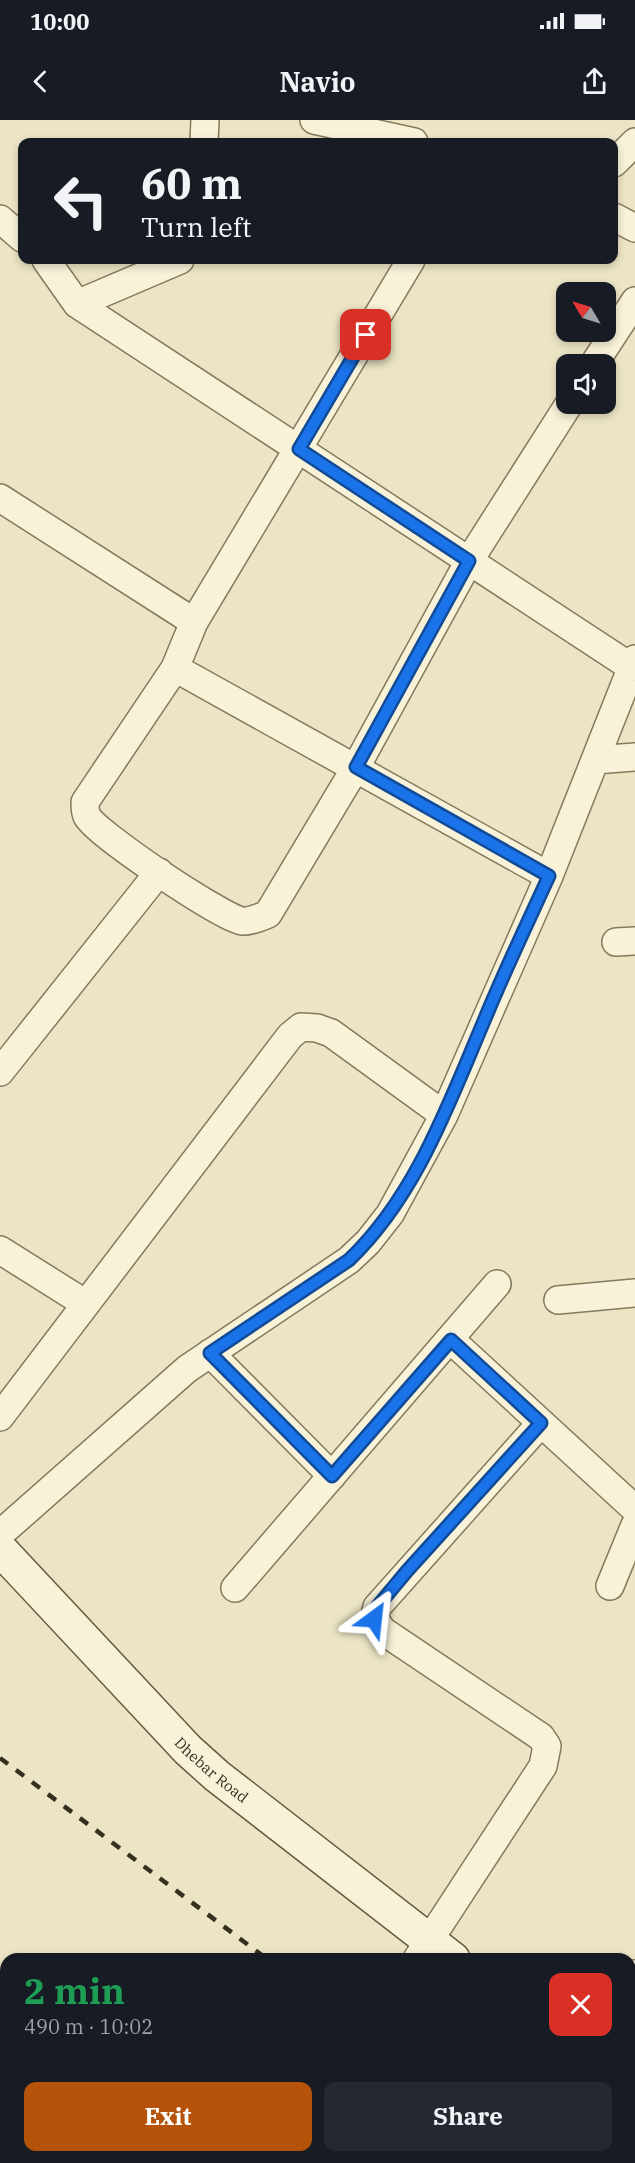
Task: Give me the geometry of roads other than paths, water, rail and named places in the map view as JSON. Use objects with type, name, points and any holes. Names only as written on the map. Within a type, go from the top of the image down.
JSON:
[{"type":"street","points":[[204,138],[205,120]]},
{"type":"street","points":[[314,120],[396,138]]},
{"type":"street","points":[[618,159],[635,142]]},
{"type":"street","points":[[0,219],[18,235]]},
{"type":"street","points":[[618,219],[635,228]]},
{"type":"street","points":[[0,1534],[169,1383],[210,1353],[330,1274],[368,1242],[390,1214],[444,1115],[549,876],[633,663],[469,561],[77,304],[49,264]]},
{"type":"street","points":[[77,304],[171,264]]},
{"type":"street","points":[[409,264],[194,622],[176,668],[85,802],[87,816],[95,824],[159,872],[228,916],[244,922],[268,914],[356,767],[469,561],[563,414]]},
{"type":"street","points":[[601,354],[635,301]]},
{"type":"street","points":[[0,498],[194,622]]},
{"type":"street","points":[[176,668],[549,876]]},
{"type":"street","points":[[595,760],[635,757]]},
{"type":"street","points":[[0,1072],[159,872]]},
{"type":"street","points":[[0,1417],[290,1036],[301,1027],[317,1028],[331,1033],[444,1115]]},
{"type":"street","points":[[0,1250],[86,1304]]},
{"type":"street","points":[[235,1588],[497,1284]]},
{"type":"street","points":[[558,1300],[635,1293]]},
{"type":"street","points":[[451,1340],[635,1509]]},
{"type":"street","points":[[210,1353],[332,1476]]},
{"type":"street","points":[[433,1953],[543,1766],[547,1746],[541,1737],[383,1631],[374,1619],[377,1607],[407,1571],[541,1423]]},
{"type":"street","points":[[610,1586],[635,1525]]},
{"type":"street","name":"Dhebar Road","points":[[0,1550],[188,1750],[433,1953]]},
{"type":"railway","points":[[0,1758],[259,1953]]}]
